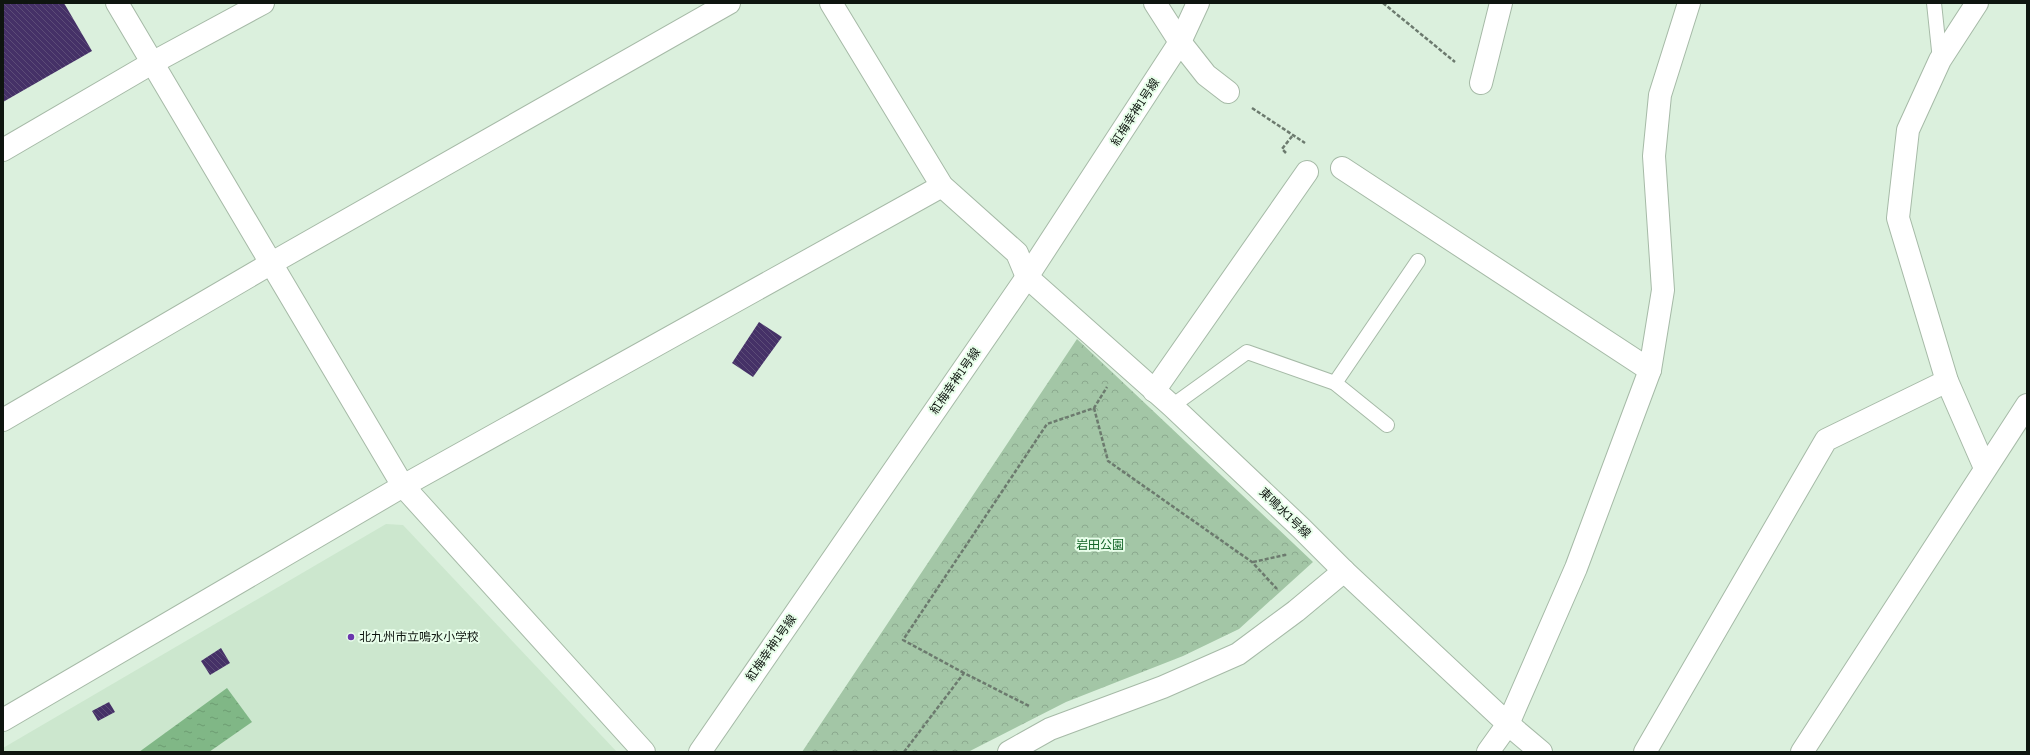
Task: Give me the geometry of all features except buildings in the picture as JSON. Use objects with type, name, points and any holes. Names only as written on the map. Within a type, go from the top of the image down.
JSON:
[{"type":"street","points":[[117,3],[270,264],[403,486],[644,752]]},
{"type":"street","points":[[3,150],[152,63],[263,3]]},
{"type":"street","points":[[3,420],[270,264],[729,3]]},
{"type":"street","points":[[831,3],[942,186],[1017,253],[1027,277]]},
{"type":"street","points":[[1155,3],[1180,42],[1206,75],[1228,92]]},
{"type":"street","name":"紅梅幸神1号線","points":[[700,752],[1027,277],[1180,42],[1198,3]]},
{"type":"street","points":[[1481,83],[1502,3]]},
{"type":"street","points":[[1488,752],[1508,724],[1576,568],[1650,370],[1663,290],[1654,156],[1660,95],[1689,3]]},
{"type":"street","points":[[1977,3],[1940,60],[1908,130],[1898,218],[1948,381],[1985,468]]},
{"type":"street","points":[[1342,168],[1650,370]]},
{"type":"street","points":[[1154,391],[1307,172]]},
{"type":"street","points":[[3,720],[403,486],[942,186]]},
{"type":"street","name":"東鳴水1号線","points":[[1027,277],[1172,406],[1301,528],[1344,571],[1508,724],[1541,752]]},
{"type":"street","points":[[1644,752],[1826,440],[1948,381]]},
{"type":"street","points":[[1802,752],[2027,405]]},
{"type":"street","points":[[1009,752],[1050,729],[1162,687],[1238,654],[1296,611],[1344,571]]},
{"type":"lane","points":[[1934,3],[1940,60]]},
{"type":"lane","points":[[1335,383],[1418,261]]},
{"type":"lane","points":[[1172,406],[1247,352],[1335,383],[1387,426]]},
{"type":"path","points":[[1383,3],[1481,83]]},
{"type":"path","points":[[1228,92],[1342,168]]},
{"type":"path","points":[[1050,729],[1037,710],[964,674],[903,640],[1048,424],[1094,408],[1122,360]]},
{"type":"path","points":[[1094,408],[1108,461],[1252,562],[1296,611]]},
{"type":"path","points":[[904,752],[964,674]]},
{"type":"shaded area","name":"北九州市立鳴水小学校","points":[[386,524],[403,525],[617,752],[3,752],[3,748]]},
{"type":"green space","name":"岩田公園","points":[[1077,339],[1313,562],[1239,629],[1183,656],[1066,702],[968,752],[802,752]]},
{"type":"water","points":[[227,688],[252,722],[209,752],[139,752]]},
{"type":"place","name":"北九州市立鳴水小学校","points":[[351,637]]}]
